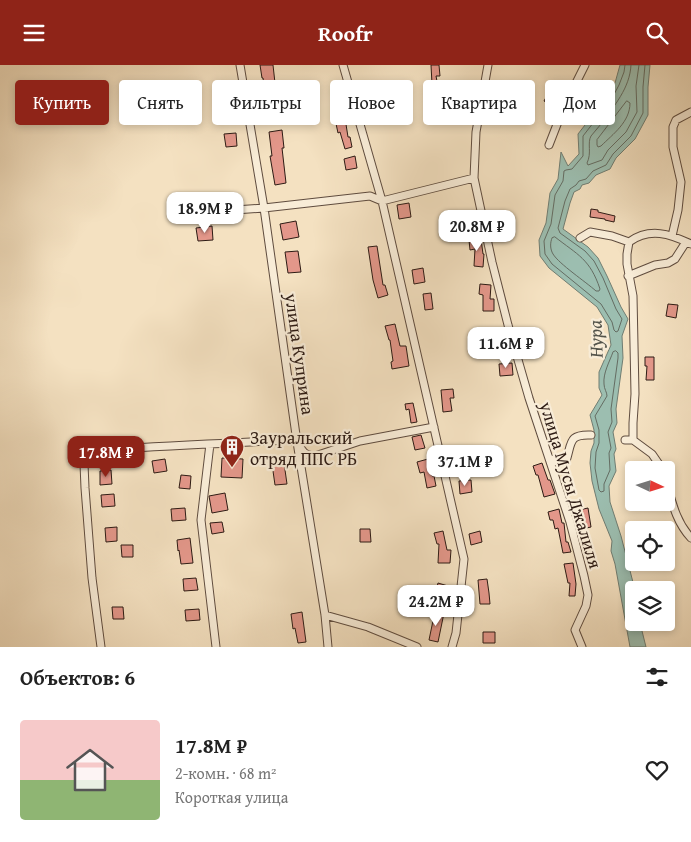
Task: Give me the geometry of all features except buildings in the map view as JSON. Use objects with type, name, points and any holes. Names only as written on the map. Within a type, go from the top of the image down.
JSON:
[{"type":"street","name":"улица Куприна","points":[[240,65],[264,207],[328,647]]},
{"type":"street","points":[[343,65],[382,201],[464,559],[456,633],[452,647]]},
{"type":"street","name":"улица Мусы Джалиля","points":[[488,65],[476,132],[474,177],[508,325],[528,398],[570,522],[588,595],[586,606],[575,631],[582,647]]},
{"type":"street","points":[[549,145],[563,109],[585,65]]},
{"type":"street","points":[[672,236],[678,210],[681,182],[673,147],[673,127],[676,120],[691,112]]},
{"type":"street","points":[[193,213],[370,196],[382,201],[474,177]]},
{"type":"street","points":[[580,238],[590,232],[630,242]]},
{"type":"street","points":[[628,276],[655,265],[668,263],[675,259],[688,243],[672,236],[655,233],[644,234],[630,242],[627,254],[628,276],[633,296],[635,394],[633,423],[629,440],[652,454],[657,461]]},
{"type":"street","points":[[101,647],[92,577],[85,488],[84,464],[89,451],[161,445],[285,440],[297,442],[304,453],[315,455],[360,441],[434,427]]},
{"type":"street","points":[[549,459],[557,462],[566,461],[573,438],[577,435],[591,435]]},
{"type":"street","points":[[210,444],[201,519],[216,647]]},
{"type":"street","points":[[675,511],[683,528],[691,538]]},
{"type":"street","points":[[324,615],[368,627],[417,647]]},
{"type":"water","points":[[620,65],[650,65],[648,115],[635,139],[616,158],[610,169],[596,175],[589,183],[582,185],[580,189],[574,192],[563,229],[588,247],[598,258],[628,319],[622,336],[623,358],[616,409],[617,423],[613,432],[616,449],[614,454],[616,471],[609,486],[610,502],[625,551],[625,571],[630,571],[633,581],[625,581],[625,619],[611,551],[612,541],[599,509],[590,463],[594,443],[594,430],[590,415],[602,395],[599,388],[599,372],[611,345],[608,325],[597,307],[549,268],[540,256],[539,240],[546,223],[550,193],[558,179],[561,152],[568,166],[579,154],[578,134],[585,125],[615,125],[615,83]]},
{"type":"water","points":[[627,631],[642,631],[646,647],[630,647]]},
{"type":"place","name":"Зауральский отряд ППС РБ","points":[[232,468]]},
{"type":"water label","name":"Нура","points":[[595,339]]}]
